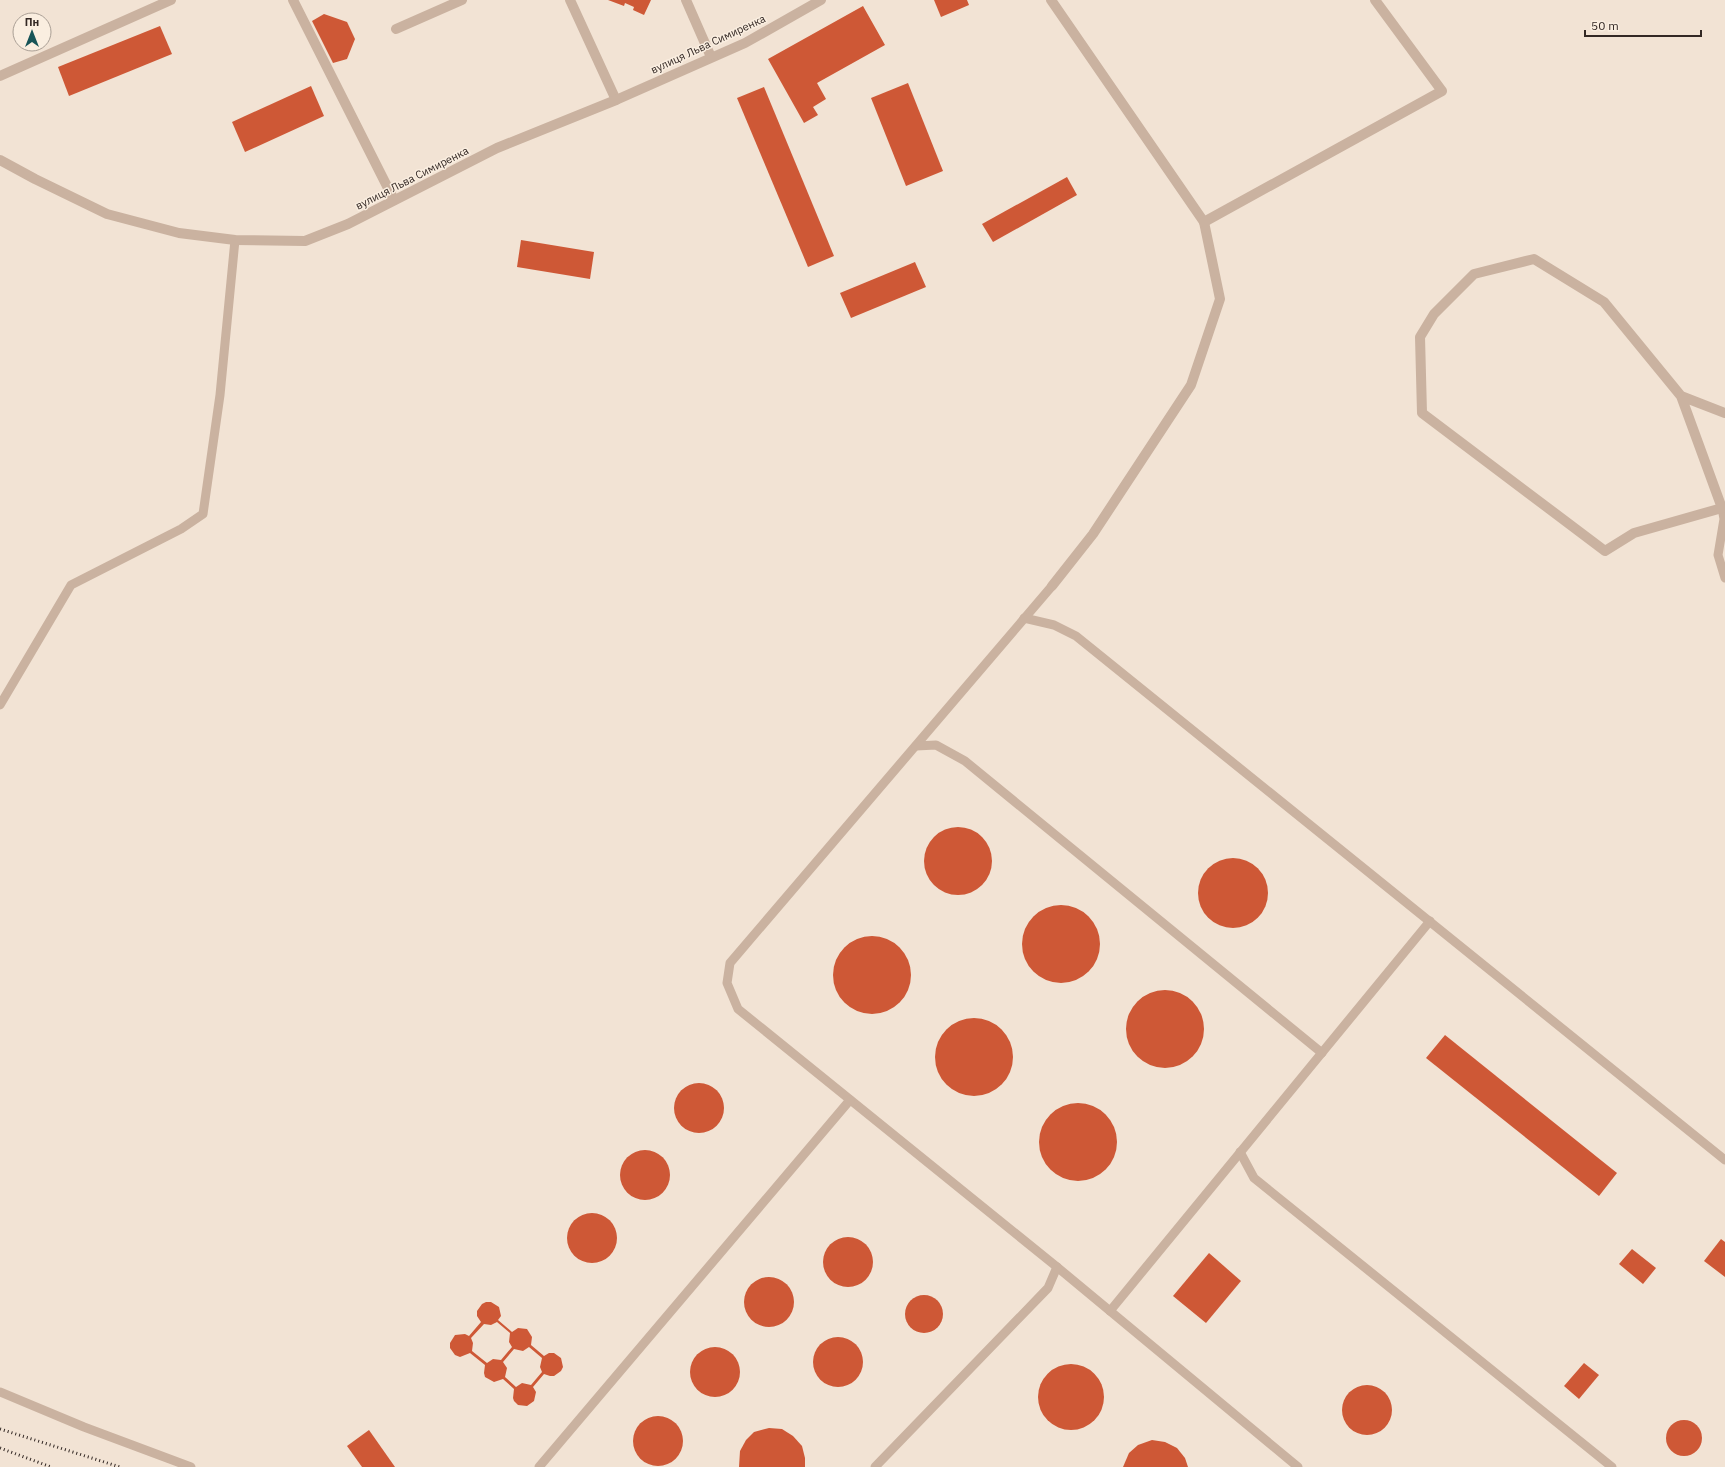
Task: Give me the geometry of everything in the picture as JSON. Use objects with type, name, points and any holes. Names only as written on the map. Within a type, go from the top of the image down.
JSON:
[{"type":"street","points":[[0,76],[171,0]]},
{"type":"street","points":[[293,0],[394,200]]},
{"type":"street","points":[[396,29],[462,0]]},
{"type":"street","points":[[570,0],[616,100]]},
{"type":"street","points":[[686,0],[711,57]]},
{"type":"street","name":"вулиця Льва Симиренка","points":[[0,160],[107,214],[179,234],[235,240],[305,241],[348,224],[497,148],[616,100],[745,43],[821,0]]},
{"type":"street","points":[[1051,0],[1204,222],[1220,300],[1191,385],[1093,534],[1052,586]]},
{"type":"street","points":[[1204,222],[1442,91],[1375,0]]},
{"type":"street","points":[[1534,259],[1604,302],[1681,396],[1722,508],[1634,533],[1605,551],[1422,413],[1420,337],[1434,314],[1474,274],[1534,259]]},
{"type":"street","points":[[1681,396],[1725,413]]},
{"type":"lane","points":[[0,705],[71,585],[181,529],[203,514],[220,395],[235,240]]},
{"type":"lane","points":[[1722,508],[1724,519],[1718,554],[1725,578]]},
{"type":"lane","points":[[1052,586],[730,963],[728,983],[738,1009],[1057,1267],[1298,1467]]},
{"type":"lane","points":[[1024,618],[1054,625],[1076,636],[1725,1160]]},
{"type":"lane","points":[[916,746],[936,745],[964,761],[1322,1053]]},
{"type":"lane","points":[[1110,1311],[1430,921]]},
{"type":"lane","points":[[539,1467],[850,1100]]},
{"type":"lane","points":[[1240,1152],[1254,1178],[1612,1467]]},
{"type":"lane","points":[[875,1467],[1048,1288],[1057,1267]]},
{"type":"lane","points":[[0,1392],[84,1427],[191,1467]]},
{"type":"building","points":[[608,0],[651,0],[644,15],[633,10],[634,7],[625,3],[624,6]]},
{"type":"building","points":[[934,0],[967,0],[969,5],[941,17]]},
{"type":"building","points":[[863,6],[885,45],[817,83],[826,99],[813,107],[818,115],[804,123],[768,59]]},
{"type":"building","points":[[324,14],[347,22],[355,39],[347,59],[333,63],[312,21]]},
{"type":"building","points":[[160,26],[172,54],[69,96],[58,67]]},
{"type":"building","points":[[908,83],[943,171],[906,186],[871,98]]},
{"type":"building","points":[[311,86],[324,116],[245,152],[232,122]]},
{"type":"building","points":[[764,87],[834,256],[808,267],[737,98]]},
{"type":"building","points":[[1067,177],[1077,195],[993,242],[982,224]]},
{"type":"building","points":[[521,240],[594,252],[590,279],[517,267]]},
{"type":"building","points":[[915,262],[926,287],[851,318],[840,293]]},
{"type":"building","points":[[958,827],[971,830],[982,837],[989,848],[992,861],[989,874],[982,885],[971,892],[958,895],[945,892],[934,885],[927,874],[924,861],[927,848],[934,837],[945,830]]},
{"type":"building","points":[[1233,858],[1246,861],[1258,868],[1265,880],[1268,893],[1265,906],[1258,918],[1246,925],[1233,928],[1220,925],[1208,918],[1201,906],[1198,893],[1201,880],[1208,868],[1220,861]]},
{"type":"building","points":[[1061,905],[1076,908],[1083,912],[1093,922],[1097,929],[1100,944],[1097,959],[1093,966],[1083,976],[1076,980],[1061,983],[1046,980],[1039,976],[1029,966],[1025,959],[1022,944],[1025,929],[1029,922],[1039,912],[1046,908]]},
{"type":"building","points":[[872,936],[887,939],[894,943],[904,953],[908,960],[911,975],[908,990],[904,997],[894,1007],[887,1011],[872,1014],[857,1011],[850,1007],[840,997],[836,990],[833,975],[836,960],[840,953],[850,943],[857,939]]},
{"type":"building","points":[[1165,990],[1180,993],[1187,997],[1197,1007],[1201,1014],[1204,1029],[1201,1044],[1197,1051],[1187,1061],[1180,1065],[1165,1068],[1150,1065],[1143,1061],[1133,1051],[1129,1044],[1126,1029],[1129,1014],[1133,1007],[1143,997],[1150,993]]},
{"type":"building","points":[[974,1018],[989,1021],[1001,1030],[1010,1042],[1013,1057],[1010,1072],[1001,1084],[989,1093],[974,1096],[959,1093],[947,1084],[938,1072],[935,1057],[938,1042],[947,1030],[959,1021]]},
{"type":"building","points":[[1445,1035],[1617,1173],[1599,1196],[1426,1058]]},
{"type":"building","points":[[699,1083],[709,1085],[717,1090],[722,1098],[724,1108],[722,1118],[717,1126],[709,1131],[699,1133],[689,1131],[681,1126],[676,1118],[674,1108],[676,1098],[681,1090],[689,1085]]},
{"type":"building","points":[[1078,1103],[1093,1106],[1100,1110],[1110,1120],[1114,1127],[1117,1142],[1114,1157],[1110,1164],[1100,1174],[1093,1178],[1078,1181],[1063,1178],[1056,1174],[1046,1164],[1042,1157],[1039,1142],[1042,1127],[1046,1120],[1056,1110],[1063,1106]]},
{"type":"building","points":[[640,1150],[650,1150],[663,1157],[670,1170],[670,1180],[663,1193],[650,1200],[640,1200],[631,1196],[624,1189],[620,1180],[620,1170],[624,1161],[631,1154]]},
{"type":"building","points":[[592,1213],[602,1215],[610,1220],[615,1228],[617,1238],[615,1248],[610,1256],[602,1261],[592,1263],[582,1261],[574,1256],[569,1248],[567,1238],[569,1228],[574,1220],[582,1215]]},
{"type":"building","points":[[848,1237],[858,1239],[866,1244],[871,1252],[873,1262],[871,1272],[866,1280],[858,1285],[848,1287],[838,1285],[830,1280],[825,1272],[823,1262],[825,1252],[830,1244],[838,1239]]},
{"type":"building","points":[[1721,1239],[1725,1242],[1725,1277],[1704,1261]]},
{"type":"building","points":[[1632,1249],[1656,1268],[1643,1284],[1619,1264]]},
{"type":"building","points":[[1209,1253],[1241,1281],[1206,1323],[1173,1296]]},
{"type":"building","points":[[764,1277],[774,1277],[787,1284],[794,1297],[794,1307],[787,1320],[774,1327],[764,1327],[755,1323],[748,1316],[744,1307],[744,1297],[748,1288],[755,1281]]},
{"type":"building","points":[[920,1295],[928,1295],[935,1298],[940,1303],[943,1314],[940,1325],[935,1330],[928,1333],[920,1333],[913,1330],[908,1325],[905,1318],[905,1310],[908,1303],[913,1298]]},
{"type":"building","points":[[491,1302],[499,1307],[501,1316],[498,1320],[512,1332],[518,1328],[527,1329],[532,1337],[531,1345],[544,1356],[549,1353],[554,1353],[561,1358],[563,1367],[561,1371],[554,1376],[544,1374],[533,1387],[536,1392],[534,1401],[527,1406],[518,1405],[514,1401],[514,1389],[503,1379],[494,1382],[485,1377],[485,1365],[470,1353],[460,1357],[455,1355],[450,1348],[450,1343],[455,1335],[465,1334],[469,1336],[481,1322],[477,1316],[477,1311],[482,1304]],"holes":[[[497,1322],[510,1333],[509,1342],[512,1347],[501,1360],[493,1359],[487,1363],[472,1351],[473,1343],[471,1338],[484,1324],[491,1325]],[[529,1347],[542,1358],[540,1367],[542,1372],[531,1385],[522,1383],[516,1387],[505,1377],[507,1368],[503,1362],[514,1349],[523,1351]]]},
{"type":"building","points":[[838,1337],[848,1339],[856,1344],[861,1352],[863,1362],[861,1372],[856,1380],[848,1385],[838,1387],[828,1385],[820,1380],[815,1372],[813,1362],[815,1352],[820,1344],[828,1339]]},
{"type":"building","points":[[710,1347],[720,1347],[733,1354],[740,1367],[740,1377],[733,1390],[720,1397],[710,1397],[701,1393],[694,1386],[690,1377],[690,1367],[694,1358],[701,1351]]},
{"type":"building","points":[[1584,1363],[1599,1375],[1579,1399],[1564,1386]]},
{"type":"building","points":[[1065,1364],[1077,1364],[1084,1366],[1095,1373],[1102,1384],[1104,1397],[1102,1410],[1095,1421],[1084,1428],[1077,1430],[1065,1430],[1058,1428],[1047,1421],[1040,1410],[1038,1403],[1038,1391],[1040,1384],[1047,1373],[1058,1366]]},
{"type":"building","points":[[1367,1385],[1377,1387],[1385,1392],[1390,1400],[1392,1410],[1390,1420],[1385,1428],[1377,1433],[1367,1435],[1357,1433],[1349,1428],[1344,1420],[1342,1410],[1344,1400],[1349,1392],[1357,1387]]},
{"type":"building","points":[[653,1416],[663,1416],[676,1423],[683,1436],[683,1446],[676,1459],[663,1466],[653,1466],[644,1462],[637,1455],[633,1446],[633,1436],[637,1427],[644,1420]]},
{"type":"building","points":[[1687,1420],[1697,1425],[1701,1431],[1701,1445],[1697,1451],[1691,1455],[1681,1456],[1671,1451],[1667,1445],[1666,1435],[1671,1425],[1677,1421]]},
{"type":"building","points":[[769,1428],[782,1429],[793,1436],[802,1446],[805,1458],[805,1467],[739,1467],[740,1451],[746,1440],[754,1432]]},
{"type":"building","points":[[369,1430],[395,1467],[362,1467],[347,1446]]},
{"type":"building","points":[[1152,1440],[1165,1442],[1177,1448],[1185,1458],[1188,1467],[1123,1467],[1129,1453],[1138,1445]]},
{"type":"railway","points":[[0,1429],[120,1467]]},
{"type":"railway","points":[[0,1448],[51,1467]]}]
